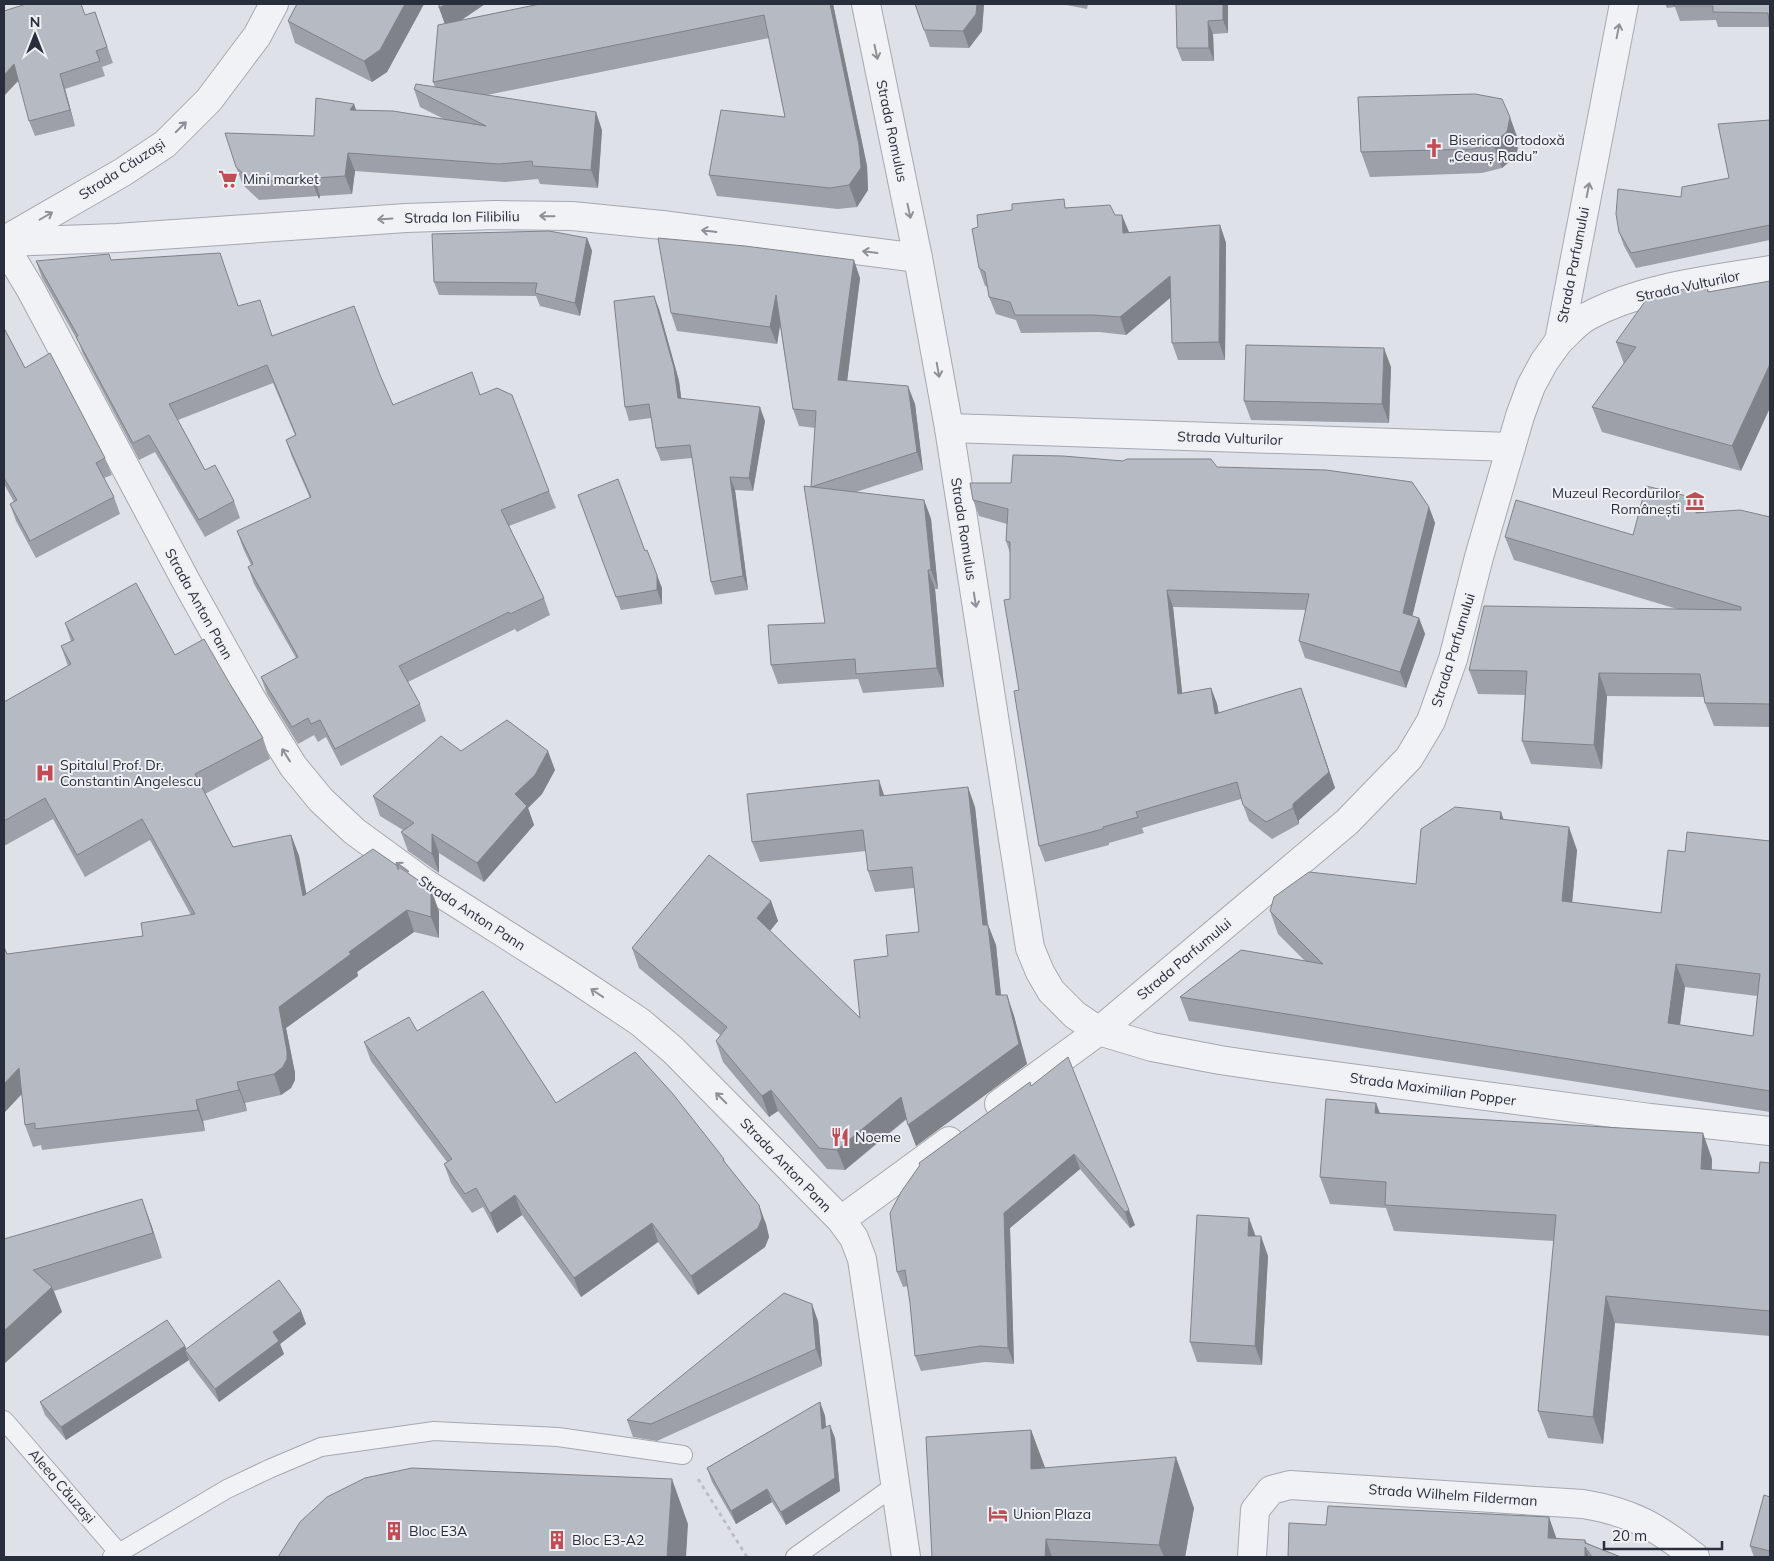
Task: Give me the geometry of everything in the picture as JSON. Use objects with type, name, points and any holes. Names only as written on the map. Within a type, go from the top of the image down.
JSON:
[{"type":"street","name":"Strada Căuzași","points":[[4,241],[123,172],[165,144],[209,100],[257,36],[274,4]]},
{"type":"street","name":"Strada Romulus","points":[[866,4],[918,258],[949,428],[1030,948],[1040,972],[1051,991],[1075,1015],[1098,1031]]},
{"type":"street","name":"Strada Parfumului","points":[[841,1220],[1098,1031],[1346,822],[1410,758],[1431,721],[1453,659],[1479,558],[1520,416],[1531,386],[1544,362],[1559,341],[1624,4]]},
{"type":"street","name":"Strada Ion Filibiliu","points":[[4,241],[118,238],[406,218],[496,215],[572,216],[662,225],[918,258]]},
{"type":"street","name":"Strada Anton Pann","points":[[4,246],[30,290],[182,574],[251,698],[293,766],[321,800],[354,831],[425,883],[640,1022],[680,1057],[841,1220],[854,1238],[862,1259],[897,1484],[906,1557]]},
{"type":"street","name":"Strada Vulturilor","points":[[1559,341],[1586,317],[1624,300],[1677,286],[1770,270]]},
{"type":"street","name":"Strada Vulturilor","points":[[949,428],[1511,447]]},
{"type":"street","name":"Strada Maximilian Popper","points":[[1098,1031],[1152,1047],[1220,1060],[1650,1118],[1770,1131]]},
{"type":"street","name":"Strada Wilhelm Filderman","points":[[1252,1557],[1255,1510],[1271,1490],[1290,1485],[1583,1504],[1610,1508],[1634,1517],[1658,1530],[1695,1557]]},
{"type":"lane","name":"Aleea Căuzași","points":[[4,1420],[116,1555]]},
{"type":"lane","points":[[116,1555],[227,1490],[269,1468],[321,1447],[434,1431],[558,1437],[683,1455]]},
{"type":"lane","points":[[795,1557],[897,1484]]},
{"type":"path","points":[[683,1455],[746,1557]]},
{"type":"building","points":[[26,4],[81,4],[85,15],[95,12],[107,47],[96,51],[100,61],[60,74],[70,110],[29,121],[14,64],[4,75],[4,11]]},
{"type":"building","points":[[297,4],[405,4],[380,50],[364,61],[288,21]]},
{"type":"building","points":[[540,4],[830,4],[859,145],[861,168],[849,185],[830,188],[709,175],[721,110],[785,117],[764,15],[433,82],[438,25]]},
{"type":"building","points":[[915,4],[977,4],[976,14],[963,31],[924,30]]},
{"type":"building","points":[[1176,4],[1223,4],[1223,20],[1208,21],[1209,48],[1177,48]]},
{"type":"building","points":[[1674,4],[1770,4],[1770,31],[1768,13],[1713,12],[1713,6],[1674,6]]},
{"type":"building","points":[[416,84],[596,112],[591,170],[533,166],[532,161],[499,164],[348,153],[345,176],[314,178],[312,181],[312,178],[252,182],[236,167],[225,133],[314,136],[316,98],[354,104],[350,110],[393,111],[486,126],[414,89]]},
{"type":"building","points":[[1475,94],[1502,99],[1510,117],[1507,132],[1493,143],[1473,149],[1361,152],[1358,97]]},
{"type":"building","points":[[1770,120],[1770,225],[1631,253],[1619,232],[1616,214],[1618,189],[1681,197],[1682,187],[1729,178],[1718,124]]},
{"type":"building","points":[[1064,199],[1065,208],[1110,205],[1115,215],[1122,215],[1123,233],[1220,225],[1219,342],[1172,343],[1170,276],[1120,317],[1015,315],[1010,302],[989,297],[985,272],[979,268],[972,229],[978,227],[977,215],[1012,210],[1012,204]]},
{"type":"building","points":[[549,231],[587,238],[575,303],[535,293],[537,283],[434,282],[432,234]]},
{"type":"building","points":[[658,238],[745,246],[854,260],[838,380],[908,386],[917,452],[811,487],[816,411],[793,409],[776,295],[770,327],[671,313]]},
{"type":"building","points":[[220,253],[238,306],[260,300],[272,336],[354,306],[393,405],[472,372],[480,395],[497,388],[512,395],[549,491],[501,510],[544,598],[510,614],[509,612],[399,666],[420,704],[335,749],[320,720],[311,724],[308,718],[292,727],[261,677],[298,657],[248,567],[253,564],[237,531],[311,497],[286,440],[296,435],[267,365],[169,404],[205,470],[215,465],[234,501],[199,520],[149,435],[133,443],[76,337],[78,336],[36,261],[109,254],[111,260]]},
{"type":"building","points":[[1770,281],[1770,364],[1732,446],[1592,407],[1636,347],[1616,342],[1651,293],[1707,287],[1708,292]]},
{"type":"building","points":[[654,296],[674,368],[678,398],[760,407],[749,478],[730,477],[743,576],[711,582],[690,445],[656,448],[649,404],[625,407],[614,301]]},
{"type":"building","points":[[4,328],[25,368],[50,353],[105,458],[96,463],[114,497],[30,541],[10,504],[17,500],[4,478]]},
{"type":"building","points":[[1246,345],[1384,348],[1382,404],[1244,401]]},
{"type":"building","points":[[1013,455],[1063,456],[1123,461],[1127,459],[1211,459],[1217,467],[1326,470],[1412,482],[1429,507],[1403,613],[1419,618],[1400,672],[1299,641],[1309,594],[1167,590],[1178,694],[1211,688],[1215,714],[1301,688],[1329,772],[1293,804],[1293,808],[1266,822],[1243,805],[1237,782],[1136,812],[1138,817],[1103,827],[1103,829],[1039,846],[1014,691],[1019,690],[1004,600],[1010,599],[1010,542],[1006,541],[1008,509],[973,500],[970,483],[1011,483]]},
{"type":"building","points":[[618,479],[645,551],[647,550],[657,575],[657,590],[616,597],[578,495]]},
{"type":"building","points":[[804,486],[924,500],[931,570],[928,570],[937,668],[856,674],[855,659],[771,665],[768,625],[825,623]]},
{"type":"building","points":[[1646,486],[1699,499],[1696,513],[1740,510],[1770,517],[1770,704],[1705,703],[1700,674],[1599,673],[1594,745],[1522,741],[1527,671],[1469,670],[1484,606],[1741,610],[1741,607],[1505,537],[1516,500],[1633,535]]},
{"type":"building","points":[[136,583],[175,655],[204,639],[263,738],[195,774],[233,847],[291,835],[303,896],[373,849],[431,889],[431,917],[407,910],[349,952],[351,954],[279,1007],[287,1059],[283,1067],[274,1074],[237,1082],[239,1090],[196,1100],[198,1110],[35,1129],[35,1123],[25,1125],[19,1068],[4,1084],[4,947],[7,954],[143,936],[141,923],[195,914],[142,819],[77,855],[45,798],[4,821],[4,702],[71,664],[61,646],[74,640],[65,623]]},
{"type":"building","points":[[507,720],[548,751],[535,775],[515,794],[527,806],[477,863],[432,834],[432,854],[401,832],[414,823],[373,796],[441,736],[461,751]]},
{"type":"building","points":[[879,780],[880,796],[968,787],[983,925],[988,925],[996,995],[1007,995],[1019,1044],[908,1125],[901,1097],[837,1150],[819,1148],[771,1090],[762,1096],[716,1041],[727,1027],[632,948],[709,855],[771,901],[757,918],[860,1018],[854,960],[888,956],[886,935],[919,932],[912,867],[868,871],[863,830],[752,842],[747,794]]},
{"type":"building","points":[[1455,807],[1501,812],[1500,819],[1569,827],[1562,901],[1661,913],[1668,850],[1685,852],[1687,832],[1770,841],[1770,1091],[1180,997],[1241,950],[1323,964],[1270,911],[1274,897],[1309,872],[1416,884],[1421,829]],"holes":[[[1676,964],[1760,974],[1753,1036],[1668,1023]]]},
{"type":"building","points":[[483,991],[556,1103],[635,1052],[673,1094],[759,1205],[762,1218],[758,1228],[691,1276],[652,1223],[574,1278],[515,1195],[490,1213],[476,1188],[465,1194],[444,1164],[452,1159],[364,1042],[409,1017],[417,1031]]},
{"type":"building","points":[[1068,1057],[1129,1210],[1125,1212],[1074,1154],[1004,1213],[1008,1348],[980,1346],[915,1356],[905,1270],[897,1272],[890,1213],[901,1192],[920,1165],[919,1163],[1030,1082],[1031,1086]]},
{"type":"building","points":[[1326,1099],[1376,1103],[1375,1113],[1703,1133],[1701,1169],[1759,1173],[1760,1162],[1770,1163],[1770,1311],[1606,1296],[1593,1417],[1538,1411],[1556,1215],[1385,1205],[1386,1182],[1320,1177]]},
{"type":"building","points":[[142,1199],[153,1233],[33,1270],[52,1287],[4,1331],[4,1239]]},
{"type":"building","points":[[1197,1215],[1249,1218],[1248,1236],[1261,1236],[1255,1346],[1190,1342]]},
{"type":"building","points":[[279,1280],[301,1311],[273,1332],[279,1341],[215,1389],[185,1350]]},
{"type":"building","points":[[784,1293],[812,1304],[816,1349],[651,1424],[627,1420]]},
{"type":"building","points":[[167,1320],[185,1346],[61,1427],[40,1402]]},
{"type":"building","points":[[820,1402],[822,1429],[830,1425],[835,1478],[781,1512],[767,1489],[731,1511],[707,1468]]},
{"type":"building","points":[[1031,1430],[1031,1469],[1176,1457],[1159,1545],[1046,1539],[1045,1557],[932,1557],[926,1437]]},
{"type":"building","points":[[412,1468],[672,1479],[667,1557],[278,1557],[300,1522],[327,1497],[365,1478]]},
{"type":"building","points":[[1764,1495],[1770,1497],[1770,1551],[1750,1546]]},
{"type":"building","points":[[1328,1506],[1549,1517],[1548,1538],[1585,1540],[1585,1543],[1621,1557],[1592,1557],[1585,1547],[1585,1557],[1288,1557],[1289,1523],[1326,1525]]},
{"type":"place","name":"Biserica Ortodoxă „Ceauș Radu”","points":[[1434,148]]},
{"type":"place","name":"Mini market","points":[[228,179]]},
{"type":"place","name":"Muzeul Recordurilor Românești","points":[[1695,501]]},
{"type":"place","name":"Spitalul Prof. Dr. Constantin Angelescu","points":[[45,773]]},
{"type":"place","name":"Noeme","points":[[840,1137]]},
{"type":"place","name":"Union Plaza","points":[[998,1514]]},
{"type":"place","name":"Bloc E3A","points":[[394,1531]]},
{"type":"place","name":"Bloc E3-A2","points":[[557,1540]]}]
